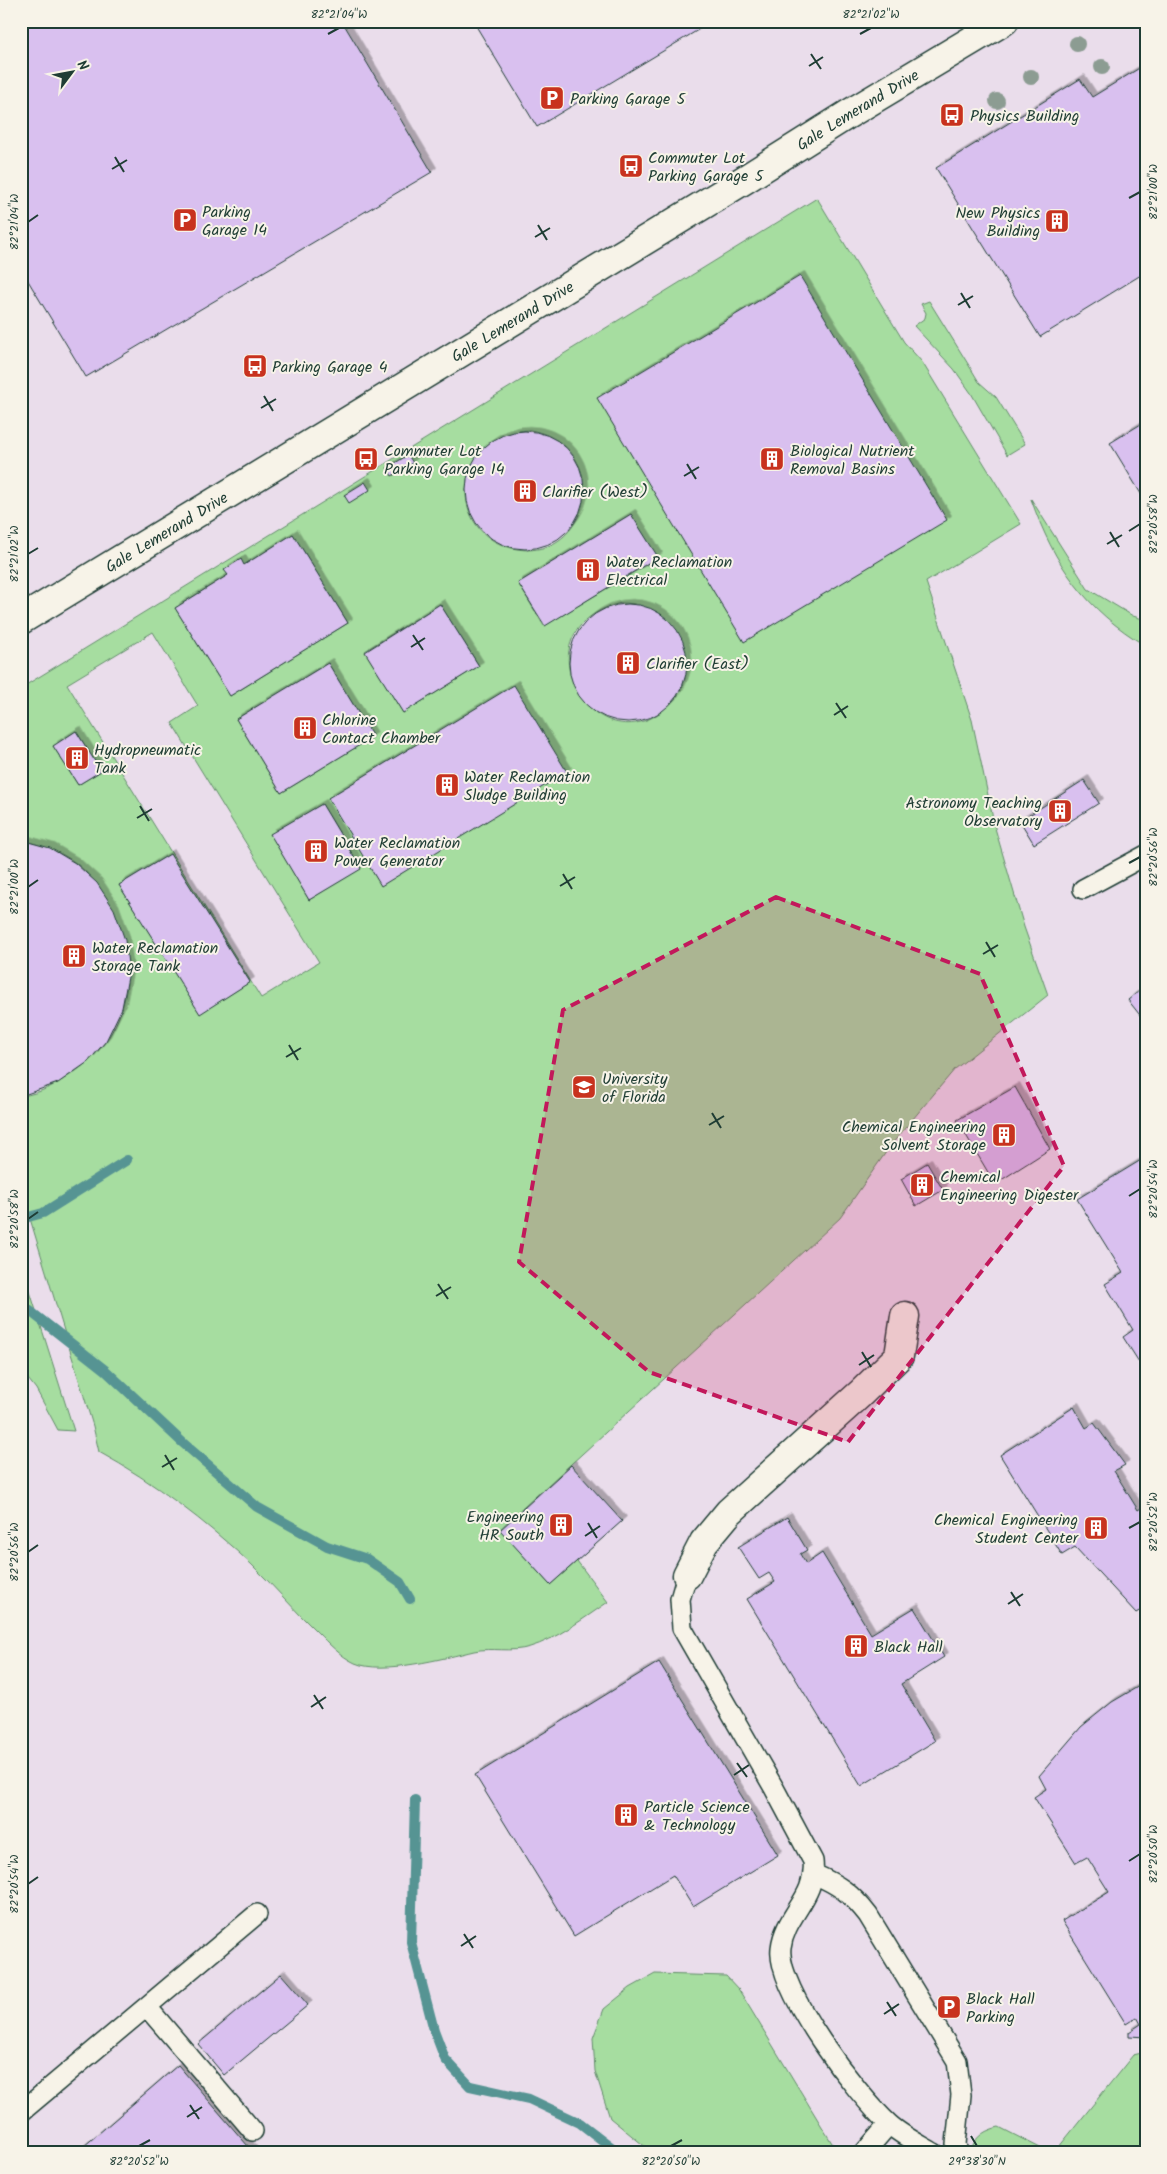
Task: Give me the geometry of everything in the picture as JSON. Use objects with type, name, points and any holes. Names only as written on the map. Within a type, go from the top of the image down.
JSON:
[{"type":"street","name":"Gale Lemerand Drive","points":[[21,620],[1004,21]]},
{"type":"street","points":[[686,1575],[704,1542],[730,1512],[854,1400],[898,1356],[905,1316]]},
{"type":"lane","points":[[1083,890],[1146,855]]},
{"type":"lane","points":[[686,1575],[680,1599],[682,1628],[810,1855],[814,1874],[809,1891],[793,1916],[783,1937],[780,1949],[782,1965],[797,2003],[824,2046],[889,2124],[934,2153]]},
{"type":"lane","points":[[814,1874],[844,1888],[868,1915],[957,2061],[961,2095],[956,2144],[958,2153]]},
{"type":"lane","points":[[21,2112],[257,1914]]},
{"type":"lane","points":[[147,2006],[253,2131]]},
{"type":"lane","points":[[864,2153],[889,2124]]},
{"type":"highlighted area","points":[[776,897],[980,974],[1064,1166],[848,1442],[649,1372],[519,1262],[563,1010]]},
{"type":"shaded area","name":"University of Florida","points":[[21,21],[1146,21],[1146,2153],[21,2153]]},
{"type":"green space","points":[[817,198],[904,342],[922,362],[1021,524],[926,582],[972,720],[995,828],[1024,927],[1048,995],[955,1069],[891,1145],[840,1218],[500,1529],[550,1585],[577,1561],[608,1602],[560,1634],[540,1644],[523,1649],[481,1650],[397,1666],[367,1666],[355,1663],[344,1657],[330,1645],[259,1572],[216,1533],[140,1476],[99,1452],[93,1426],[21,1189],[21,1096],[36,1093],[57,1083],[76,1071],[99,1050],[116,1025],[125,997],[128,969],[124,940],[114,912],[98,886],[71,859],[50,849],[21,840],[21,688]],"holes":[[[530,430],[557,440],[575,457],[583,478],[583,500],[576,521],[562,538],[542,548],[517,549],[493,541],[477,526],[468,507],[466,486],[471,466],[484,448],[503,435]],[[631,514],[658,558],[544,626],[518,583]],[[293,534],[348,623],[230,696],[175,608],[228,575],[225,570],[241,560],[244,565]],[[621,603],[643,606],[662,615],[670,622],[681,639],[685,650],[687,666],[682,688],[668,706],[641,722],[615,722],[592,710],[576,690],[569,665],[572,640],[588,618]],[[440,604],[479,666],[403,713],[365,651]],[[153,632],[198,706],[172,723],[319,962],[261,998],[67,684]],[[328,663],[373,737],[281,793],[236,719]],[[514,686],[566,772],[381,885],[328,798]],[[76,731],[101,771],[78,785],[53,746]],[[322,804],[361,868],[309,900],[271,834]],[[170,854],[250,982],[200,1013],[119,885]]]},
{"type":"green space","points":[[929,301],[979,382],[996,397],[1025,444],[1007,455],[971,393],[954,369],[914,326],[925,318],[926,313],[921,304]]},
{"type":"green space","points":[[1031,499],[1088,589],[1133,616],[1146,620],[1146,646],[1106,617],[1075,584],[1050,545]]},
{"type":"green space","points":[[21,1263],[74,1431],[58,1430],[36,1389],[21,1370]]},
{"type":"green space","points":[[655,1974],[726,1976],[739,1990],[838,2153],[653,2153],[610,2118],[595,2071],[593,2038],[604,2009],[630,1988]]},
{"type":"green space","points":[[1146,2052],[1146,2153],[1054,2153],[1133,2055]]},
{"type":"green space","points":[[999,2127],[1050,2153],[974,2153],[972,2147],[979,2136],[986,2131]]},
{"type":"building","name":"Parking Garage 14","points":[[21,21],[342,21],[432,172],[86,377],[21,269]]},
{"type":"building","name":"Parking Garage 5","points":[[473,21],[713,21],[537,127]]},
{"type":"building","name":"New Physics Building","points":[[1146,64],[1146,283],[1141,275],[1040,337],[936,168],[1080,79],[1092,97]]},
{"type":"building","name":"Biological Nutrient Removal Basins","points":[[800,276],[947,520],[744,642],[597,398]]},
{"type":"building","points":[[1146,421],[1146,502],[1110,443]]},
{"type":"building","name":"Clarifier (West)","points":[[525,431],[548,435],[567,448],[580,467],[584,490],[580,513],[567,532],[548,545],[525,549],[502,545],[483,532],[470,513],[466,490],[470,467],[483,448],[502,435]]},
{"type":"building","points":[[408,455],[413,463],[392,476],[387,468]]},
{"type":"building","points":[[365,482],[370,490],[349,503],[344,495]]},
{"type":"building","name":"Water Reclamation Electrical","points":[[631,514],[658,557],[545,626],[518,583]]},
{"type":"building","points":[[293,534],[348,623],[230,696],[175,608],[228,575],[224,570],[233,564],[241,559],[244,565]]},
{"type":"building","points":[[440,604],[479,666],[403,713],[365,652]]},
{"type":"building","name":"Clarifier (East)","points":[[628,604],[651,608],[670,621],[683,640],[687,663],[683,686],[670,705],[651,718],[628,722],[605,718],[586,705],[573,686],[569,663],[573,640],[586,621],[605,608]]},
{"type":"building","name":"Chlorine Contact Chamber","points":[[328,663],[373,737],[281,793],[236,719]]},
{"type":"building","name":"Water Reclamation Sludge Building","points":[[514,685],[567,772],[381,886],[328,798]]},
{"type":"building","name":"Hydropneumatic Tank","points":[[76,731],[101,771],[78,785],[53,746]]},
{"type":"building","name":"Astronomy Teaching Observatory","points":[[1084,780],[1099,803],[1034,844],[1020,821]]},
{"type":"building","name":"Water Reclamation Power Generator","points":[[322,804],[361,869],[309,900],[270,834]]},
{"type":"building","name":"Water Reclamation Storage Tank","points":[[21,840],[50,848],[75,863],[97,883],[114,909],[125,940],[129,972],[122,1008],[106,1041],[88,1062],[58,1083],[21,1096]]},
{"type":"building","points":[[170,854],[250,982],[200,1014],[119,885]]},
{"type":"building","points":[[1144,987],[1146,989],[1146,1016],[1143,1019],[1128,1000]]},
{"type":"building","name":"Chemical Engineering Solvent Storage","points":[[1015,1087],[1050,1149],[995,1184],[957,1120]]},
{"type":"building","points":[[1146,1157],[1146,1373],[1123,1337],[1133,1330],[1105,1284],[1123,1273],[1077,1199]]},
{"type":"building","name":"Chemical Engineering Digester","points":[[927,1163],[943,1190],[916,1206],[901,1179]]},
{"type":"building","name":"Chemical Engineering Student Center","points":[[1074,1407],[1086,1428],[1094,1423],[1125,1465],[1114,1471],[1138,1510],[1146,1505],[1146,1607],[1136,1613],[1075,1547],[1062,1555],[1000,1455]]},
{"type":"building","name":"Engineering HR South","points":[[571,1465],[622,1521],[550,1585],[500,1530]]},
{"type":"building","name":"Black Hall","points":[[787,1517],[807,1550],[800,1554],[806,1564],[822,1553],[871,1634],[914,1608],[944,1657],[901,1684],[935,1741],[861,1786],[747,1599],[775,1582],[769,1573],[759,1579],[738,1547]]},
{"type":"building","name":"Particle Science & Technology","points":[[659,1662],[778,1855],[693,1907],[673,1875],[574,1936],[475,1775]]},
{"type":"building","points":[[1146,1682],[1146,2037],[1129,2036],[1129,2032],[1141,2024],[1137,2017],[1126,2024],[1062,1921],[1109,1892],[1087,1857],[1076,1863],[1034,1797],[1046,1789],[1039,1776],[1081,1727],[1112,1702]]},
{"type":"building","points":[[281,1974],[308,2005],[224,2075],[198,2044]]},
{"type":"building","points":[[178,2065],[254,2153],[76,2153]]},
{"type":"waterway","points":[[21,1219],[43,1213],[127,1160]]},
{"type":"waterway","points":[[21,1304],[105,1370],[183,1443],[257,1507],[327,1546],[367,1559],[400,1582],[410,1599]]},
{"type":"waterway","points":[[415,1800],[411,1942],[434,2030],[445,2059],[470,2086],[529,2099],[580,2123],[619,2153]]},
{"type":"place","name":"Parking Garage 5","points":[[552,98]]},
{"type":"place","name":"Physics Building","points":[[952,115]]},
{"type":"place","name":"Commuter Lot Parking Garage 5","points":[[631,166]]},
{"type":"place","name":"Parking Garage 14","points":[[185,220]]},
{"type":"place","name":"New Physics Building","points":[[1057,221]]},
{"type":"place","name":"Parking Garage 4","points":[[255,366]]},
{"type":"place","name":"Commuter Lot Parking Garage 14","points":[[366,459]]},
{"type":"place","name":"Biological Nutrient Removal Basins","points":[[772,459]]},
{"type":"place","name":"Clarifier (West)","points":[[525,491]]},
{"type":"place","name":"Water Reclamation Electrical","points":[[588,570]]},
{"type":"place","name":"Clarifier (East)","points":[[628,663]]},
{"type":"place","name":"Chlorine Contact Chamber","points":[[305,728]]},
{"type":"place","name":"Hydropneumatic Tank","points":[[77,758]]},
{"type":"place","name":"Water Reclamation Sludge Building","points":[[447,785]]},
{"type":"place","name":"Astronomy Teaching Observatory","points":[[1060,811]]},
{"type":"place","name":"Water Reclamation Power Generator","points":[[316,851]]},
{"type":"place","name":"Water Reclamation Storage Tank","points":[[74,956]]},
{"type":"place","name":"University of Florida","points":[[584,1087]]},
{"type":"place","name":"Chemical Engineering Solvent Storage","points":[[1004,1135]]},
{"type":"place","name":"Chemical Engineering Digester","points":[[922,1185]]},
{"type":"place","name":"Engineering HR South","points":[[561,1525]]},
{"type":"place","name":"Chemical Engineering Student Center","points":[[1096,1528]]},
{"type":"place","name":"Black Hall","points":[[856,1646]]},
{"type":"place","name":"Particle Science & Technology","points":[[626,1815]]},
{"type":"place","name":"Black Hall Parking","points":[[949,2007]]}]
